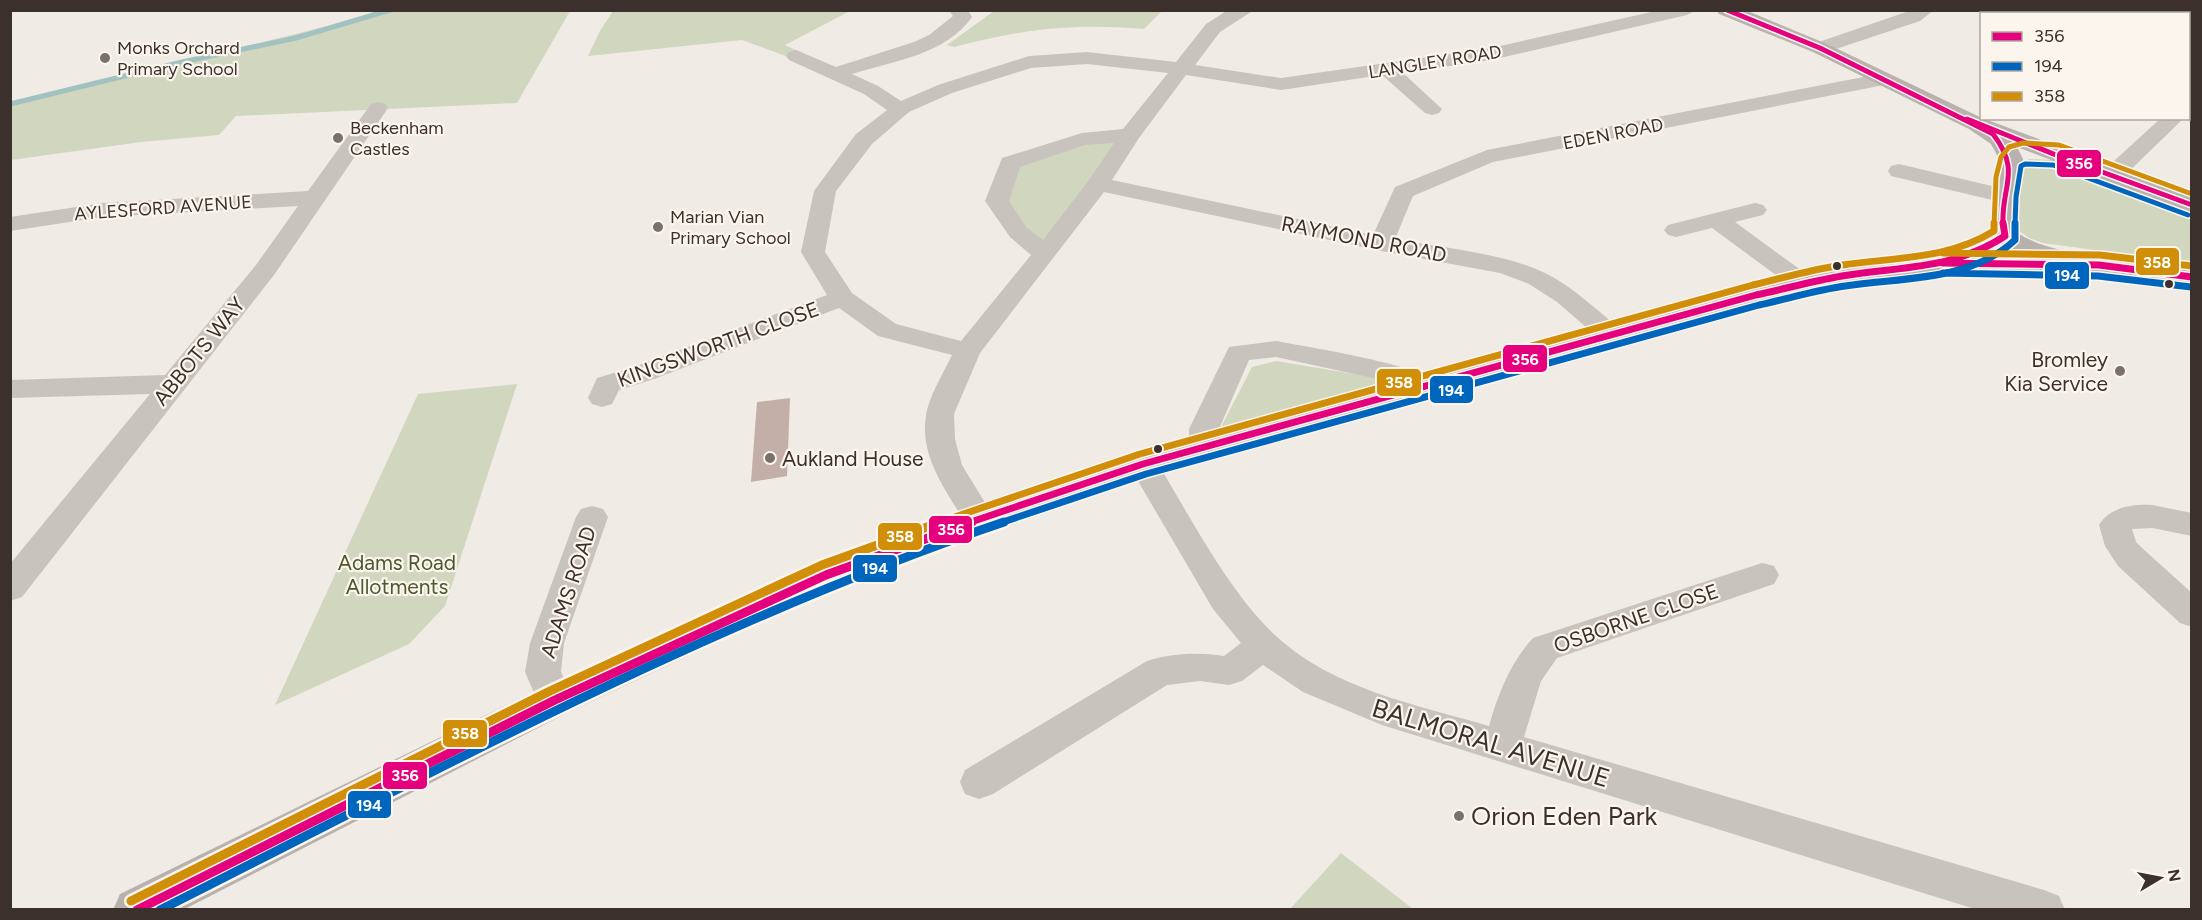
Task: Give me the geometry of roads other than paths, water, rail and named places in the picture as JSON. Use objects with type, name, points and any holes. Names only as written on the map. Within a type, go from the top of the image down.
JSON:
[{"type":"main road","points":[[1726,10],[1820,48],[1977,124],[2192,205]]},
{"type":"main road","points":[[1977,124],[2001,140],[2011,159],[2005,196],[2003,232],[2005,236],[2045,259]]},
{"type":"main road","points":[[2011,159],[2027,152],[2056,155]]},
{"type":"main road","points":[[1952,262],[1976,254],[2005,236]]},
{"type":"main road","points":[[136,909],[555,700],[826,575],[979,519],[1143,464],[1756,295],[1841,276],[1952,262],[2045,259],[2192,277]]},
{"type":"street","points":[[836,73],[931,44],[963,17],[958,10]]},
{"type":"street","points":[[979,519],[947,465],[940,440],[940,414],[967,351],[1045,254],[1098,184],[1130,135],[1213,28],[1245,10]]},
{"type":"street","name":"LANGLEY ROAD","points":[[842,298],[813,252],[825,191],[864,139],[902,108],[945,88],[1029,62],[1087,58],[1138,62],[1281,84],[1491,54],[1687,10]]},
{"type":"street","points":[[1820,48],[1914,16],[1925,10]]},
{"type":"street","points":[[796,56],[871,90],[889,104],[902,108]]},
{"type":"street","points":[[1388,70],[1432,109]]},
{"type":"street","name":"EDEN ROAD","points":[[1381,244],[1402,192],[1487,157],[1884,79]]},
{"type":"street","name":"ABBOTS WAY","points":[[10,588],[171,384],[226,321],[378,108]]},
{"type":"street","points":[[2111,176],[2172,120]]},
{"type":"street","points":[[1045,254],[1018,232],[997,201],[1010,163],[1082,139],[1130,135]]},
{"type":"street","points":[[1899,171],[2005,196]]},
{"type":"street","name":"RAYMOND ROAD","points":[[1098,184],[1381,244],[1506,267],[1538,279],[1566,297],[1611,335]]},
{"type":"street","name":"AYLESFORD AVENUE","points":[[10,224],[104,210],[315,198]]},
{"type":"street","points":[[1676,230],[1755,210]]},
{"type":"street","points":[[1716,220],[1804,284]]},
{"type":"street","points":[[842,298],[887,330],[967,351]]},
{"type":"street","name":"KINGSWORTH CLOSE","points":[[602,398],[607,384],[644,373],[842,298]]},
{"type":"street","points":[[1204,446],[1204,429],[1239,353],[1276,349],[1404,376],[1427,386]]},
{"type":"street","points":[[10,389],[171,384]]},
{"type":"street","name":"BALMORAL AVENUE","points":[[1143,464],[1225,600],[1264,646],[1292,668],[1347,697],[1502,747],[2044,909]]},
{"type":"street","points":[[2192,525],[2130,516],[2120,519],[2115,525],[2121,546],[2130,557],[2192,614]]},
{"type":"street","name":"ADAMS ROAD","points":[[555,700],[543,672],[547,643],[592,517]]},
{"type":"street","name":"OSBORNE CLOSE","points":[[1502,747],[1521,684],[1533,659],[1545,648],[1761,575]]},
{"type":"street","points":[[979,782],[1160,671],[1200,667],[1230,672],[1264,646]]},
{"type":"waterway","points":[[10,104],[182,62],[296,38],[390,10]]},
{"type":"place","name":"Monks Orchard Primary School","points":[[105,58]]},
{"type":"place","name":"Beckenham Castles","points":[[338,138]]},
{"type":"place","name":"Marian Vian Primary School","points":[[658,227]]},
{"type":"place","name":"Bromley Kia Service","points":[[2120,371]]},
{"type":"place","name":"Aukland House","points":[[770,458]]},
{"type":"place","name":"Orion Eden Park","points":[[1459,816]]},
{"type":"park label","name":"Adams Road Allotments","points":[[397,574]]}]
